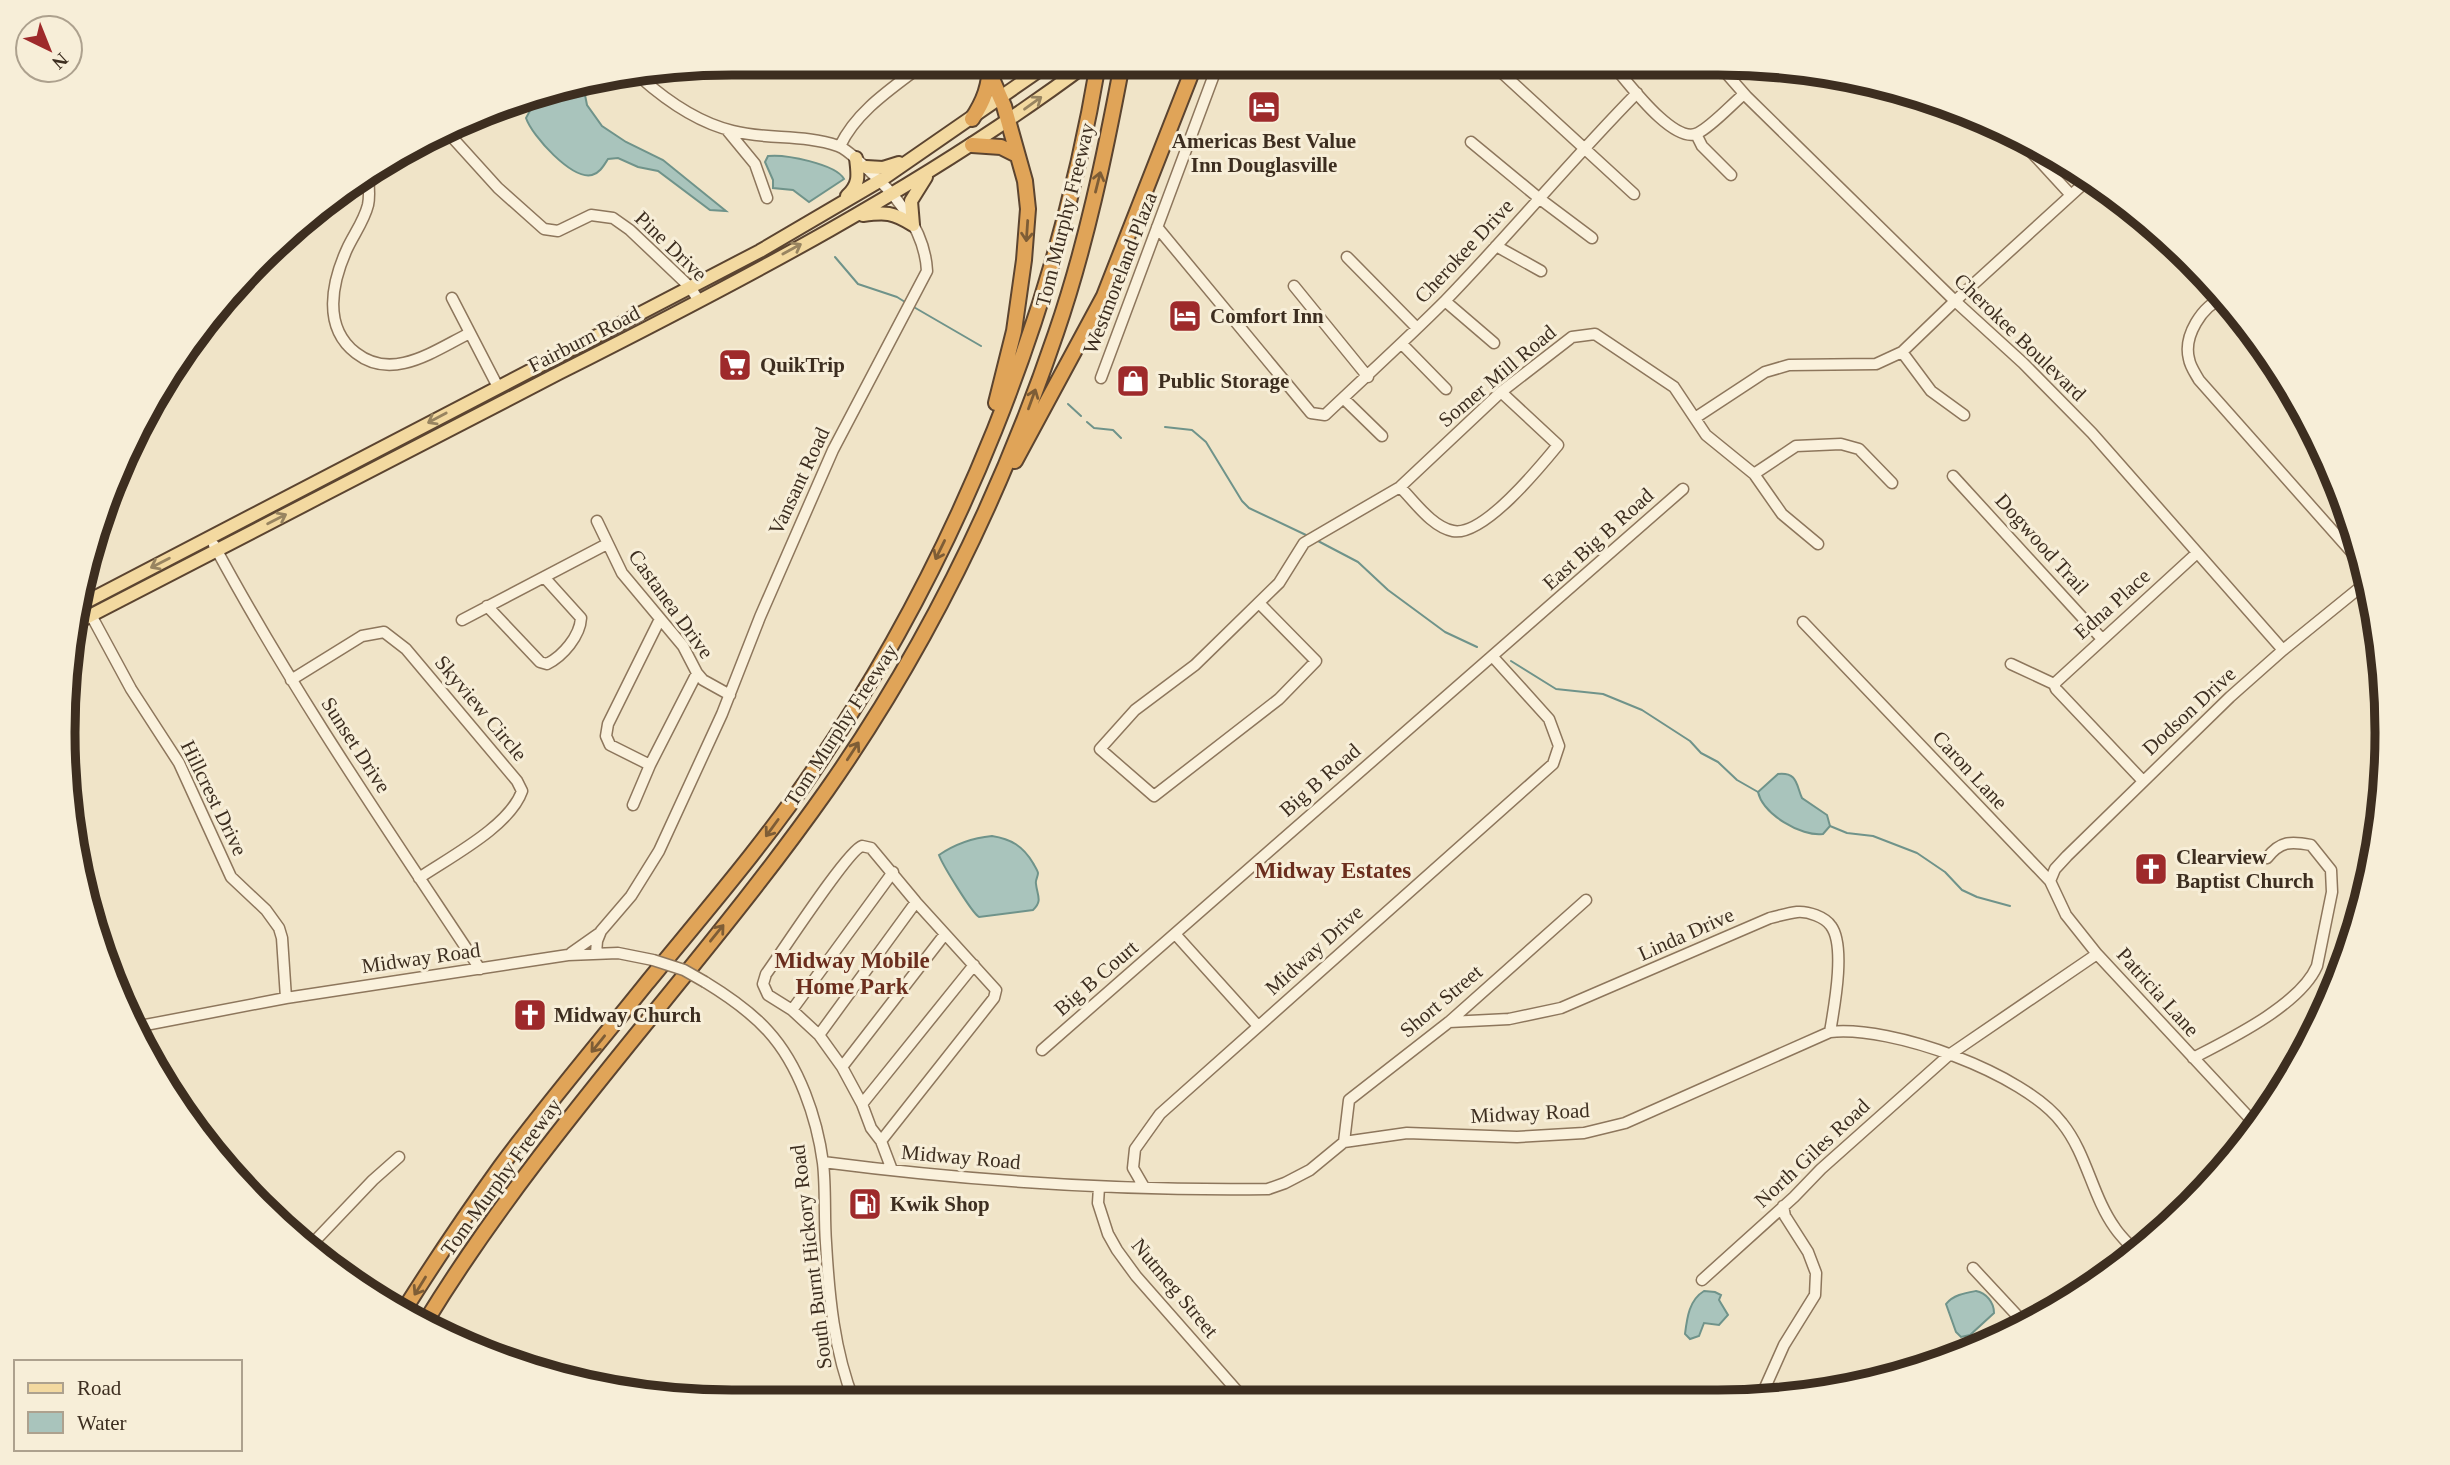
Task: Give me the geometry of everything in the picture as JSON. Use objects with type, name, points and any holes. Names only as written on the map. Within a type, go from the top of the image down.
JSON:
[{"type":"highway","points":[[972,119],[985,96],[989,75]]},
{"type":"highway","points":[[969,488],[1008,359],[1024,260],[1028,209],[1025,181],[992,75]]},
{"type":"highway","name":"Tom Murphy Freeway","points":[[408,1304],[503,1164],[730,883],[817,766],[883,657],[913,603],[969,488],[1013,382],[1040,303],[1068,206],[1096,75]]},
{"type":"highway","name":"Tom Murphy Freeway","points":[[430,1315],[483,1232],[522,1178],[738,907],[827,790],[921,639],[987,508],[1030,405],[1057,330],[1098,183],[1120,75]]},
{"type":"highway","points":[[987,508],[1027,440],[1104,296],[1191,75]]},
{"type":"highway","points":[[972,145],[1001,147],[1017,155]]},
{"type":"main road","name":"Fairburn Road","points":[[87,613],[210,537],[752,256],[881,180],[1034,75]]},
{"type":"main road","name":"Fairburn Road","points":[[87,613],[216,550],[699,301],[931,171],[1072,75]]},
{"type":"main road","points":[[832,209],[855,188],[861,163],[883,168],[910,161]]},
{"type":"main road","points":[[913,225],[911,201],[931,171]]},
{"type":"main road","points":[[852,216],[884,212],[898,215],[913,225]]},
{"type":"main road","points":[[506,401],[504,395],[508,389],[544,370],[558,355]]},
{"type":"street","points":[[840,146],[846,134],[865,112],[910,75]]},
{"type":"street","name":"Westmoreland Plaza","points":[[1101,377],[1214,75]]},
{"type":"street","points":[[1504,75],[1634,194]]},
{"type":"street","points":[[1621,75],[1676,131],[1689,136],[1696,134],[1744,94]]},
{"type":"street","name":"Cherokee Boulevard","points":[[1728,75],[2092,433],[2283,650]]},
{"type":"street","points":[[645,81],[692,114],[727,130],[755,164],[766,198]]},
{"type":"street","name":"Cherokee Drive","points":[[1157,227],[1311,413],[1325,415],[1445,301],[1540,199],[1583,147],[1637,93]]},
{"type":"street","name":"Vansant Road","points":[[596,953],[601,931],[631,895],[659,851],[730,695],[760,617],[833,450],[928,271],[923,243],[893,194],[881,180],[840,146],[727,130]]},
{"type":"street","points":[[1696,134],[1702,146],[1731,175]]},
{"type":"street","name":"Pine Drive","points":[[453,138],[498,188],[544,229],[558,231],[591,215],[608,215],[622,224],[690,287],[699,301]]},
{"type":"street","points":[[1471,142],[1592,238]]},
{"type":"street","points":[[2037,158],[2071,195]]},
{"type":"street","points":[[368,185],[369,203],[348,248],[335,287],[333,313],[338,332],[347,345],[365,359],[400,365],[470,333]]},
{"type":"street","points":[[1695,418],[1765,372],[1790,365],[1876,363],[1902,352],[2082,185]]},
{"type":"street","points":[[1496,246],[1541,271]]},
{"type":"street","name":"Cherokee Drive","points":[[1347,257],[1417,328]]},
{"type":"street","points":[[1294,286],[1368,377]]},
{"type":"street","points":[[452,298],[498,387]]},
{"type":"street","points":[[1445,301],[1494,343]]},
{"type":"street","points":[[2214,302],[2201,315],[2193,331],[2188,349],[2189,361],[2194,371],[2199,380],[2348,548]]},
{"type":"street","name":"Somer Mill Road","points":[[1259,603],[1316,661],[1279,699],[1154,796],[1100,749],[1136,710],[1195,665],[1259,603],[1279,583],[1304,542],[1401,487],[1501,392],[1572,337],[1595,334],[1674,387],[1706,435],[1754,474],[1782,514],[1818,544]]},
{"type":"street","points":[[1402,344],[1446,389]]},
{"type":"street","points":[[1902,352],[1931,391],[1964,415]]},
{"type":"street","points":[[1401,487],[1439,525],[1455,532],[1473,529],[1527,484],[1558,445],[1501,392]]},
{"type":"street","points":[[1343,398],[1382,436]]},
{"type":"street","points":[[1754,474],[1796,446],[1841,444],[1859,449],[1892,484]]},
{"type":"street","name":"Dogwood Trail","points":[[1954,476],[2102,639]]},
{"type":"street","name":"East Big B Road","points":[[1493,657],[1683,489]]},
{"type":"street","name":"Castanea Drive","points":[[597,521],[622,573],[683,646],[697,673],[703,680],[730,695]]},
{"type":"street","name":"Sunset Drive","points":[[210,537],[250,613],[291,680],[480,969]]},
{"type":"street","points":[[462,620],[607,544]]},
{"type":"street","name":"Edna Place","points":[[2054,684],[2197,553]]},
{"type":"street","points":[[487,606],[540,662],[547,664],[555,660],[569,645],[581,618],[544,577]]},
{"type":"street","name":"Dodson Drive","points":[[2049,881],[2055,869],[2067,856],[2143,781],[2283,650],[2358,589]]},
{"type":"street","name":"Hillcrest Drive","points":[[86,614],[179,763],[231,877],[267,910],[279,928],[286,998]]},
{"type":"street","points":[[650,765],[610,745],[606,736],[608,724],[660,619]]},
{"type":"street","name":"Caron Lane","points":[[1803,622],[2049,881],[2066,915],[2097,954]]},
{"type":"street","name":"Skyview Circle","points":[[291,680],[362,636],[384,632],[405,649],[517,781],[522,791],[518,804],[490,829],[419,878]]},
{"type":"street","name":"Big B Road","points":[[1176,935],[1343,784],[1493,657]]},
{"type":"street","name":"Midway Drive","points":[[1144,1187],[1133,1168],[1135,1149],[1160,1114],[1553,764],[1559,746],[1549,719],[1493,657]]},
{"type":"street","points":[[2011,664],[2054,684],[2056,690],[2143,781]]},
{"type":"street","points":[[633,805],[650,765],[697,673]]},
{"type":"street","points":[[2193,1058],[2248,1030],[2303,987],[2317,966],[2332,892],[2331,870],[2311,845],[2286,844],[2275,847],[2267,858]]},
{"type":"street","points":[[881,1141],[995,998],[996,990],[871,848],[862,846],[856,848],[842,867],[766,974],[763,984],[768,995],[792,1010],[819,1035],[842,1067],[862,1104],[871,1128],[881,1141],[892,1170]]},
{"type":"street","points":[[792,1010],[893,872]]},
{"type":"street","name":"Short Street","points":[[1343,1142],[1349,1100],[1448,1022],[1586,900]]},
{"type":"street","points":[[819,1035],[916,902]]},
{"type":"street","name":"Linda Drive","points":[[1448,1022],[1509,1019],[1561,1008],[1770,918],[1798,912],[1816,915],[1830,925],[1837,940],[1834,1003],[1829,1032]]},
{"type":"street","points":[[601,931],[603,944],[613,953]]},
{"type":"street","points":[[566,956],[601,931]]},
{"type":"street","points":[[842,1067],[945,934]]},
{"type":"street","points":[[1176,935],[1258,1026]]},
{"type":"street","name":"Big B Court","points":[[1042,1050],[1176,935]]},
{"type":"street","name":"Midway Road","points":[[144,1025],[286,998],[596,953],[633,956],[673,966],[705,982]]},
{"type":"street","name":"Patricia Lane","points":[[1949,1055],[2097,954],[2250,1118]]},
{"type":"street","points":[[862,1104],[974,965]]},
{"type":"street","name":"South Burnt Hickory Road","points":[[705,982],[751,1013],[770,1033],[785,1055],[811,1108],[823,1162],[825,1243],[836,1343],[850,1390]]},
{"type":"street","name":"Midway Road","points":[[823,1162],[1099,1187],[1268,1189],[1310,1170],[1343,1142],[1407,1133],[1517,1137],[1584,1133],[1625,1123],[1829,1032],[1844,1031],[1879,1035],[1949,1055],[1979,1065],[2028,1091],[2063,1124],[2076,1145],[2114,1227],[2129,1245]]},
{"type":"street","name":"North Giles Road","points":[[1702,1280],[1949,1055]]},
{"type":"street","points":[[315,1240],[399,1157]]},
{"type":"street","name":"Nutmeg Street","points":[[1099,1187],[1098,1203],[1108,1234],[1117,1250],[1136,1276],[1236,1390]]},
{"type":"street","points":[[1765,1388],[1784,1345],[1815,1295],[1816,1273],[1808,1252],[1785,1216],[1783,1206]]},
{"type":"street","points":[[1973,1268],[2018,1317]]},
{"type":"water","points":[[587,92],[587,105],[602,126],[626,142],[663,160],[726,211],[710,210],[658,171],[638,167],[618,158],[608,159],[602,168],[592,175],[574,171],[544,145],[530,126],[526,118],[532,107]]},
{"type":"water","points":[[768,156],[797,158],[821,165],[844,179],[809,202],[793,190],[773,188],[773,180],[765,162]]},
{"type":"water","points":[[1778,774],[1793,777],[1802,798],[1827,815],[1830,826],[1823,834],[1794,828],[1775,816],[1761,800],[1758,792]]},
{"type":"water","points":[[992,836],[1016,844],[1036,868],[1039,901],[1033,910],[979,917],[970,907],[939,855],[964,842]]},
{"type":"water","points":[[1704,1291],[1721,1295],[1719,1300],[1728,1315],[1719,1325],[1704,1323],[1699,1336],[1690,1339],[1685,1334],[1690,1310],[1695,1299]]},
{"type":"water","points":[[1976,1291],[1989,1299],[1994,1313],[1970,1335],[1961,1337],[1956,1332],[1946,1304],[1956,1296]]},
{"type":"waterway","points":[[835,257],[858,284],[905,302]]},
{"type":"waterway","points":[[912,306],[981,346]]},
{"type":"waterway","points":[[1068,404],[1081,416]]},
{"type":"waterway","points":[[1087,422],[1094,428],[1113,430],[1121,438]]},
{"type":"waterway","points":[[1165,427],[1192,430],[1206,442],[1249,508],[1306,535]]},
{"type":"waterway","points":[[1318,541],[1358,562],[1388,590],[1445,632],[1477,647]]},
{"type":"waterway","points":[[1511,661],[1556,689],[1603,694],[1642,710],[1690,741],[1701,753],[1718,762],[1737,780],[1758,792]]},
{"type":"waterway","points":[[1830,826],[1847,833],[1873,836],[1917,853],[1945,872],[1962,890],[2010,906]]},
{"type":"place","name":"Americas Best Value Inn Douglasville","points":[[1264,107]]},
{"type":"place","name":"Comfort Inn","points":[[1185,316]]},
{"type":"place","name":"QuikTrip","points":[[735,365]]},
{"type":"place","name":"Public Storage","points":[[1133,381]]},
{"type":"place","name":"Clearview Baptist Church","points":[[2151,869]]},
{"type":"place","name":"Midway Church","points":[[530,1015]]},
{"type":"place","name":"Kwik Shop","points":[[865,1204]]},
{"type":"district","name":"Midway Estates","points":[[1333,870]]},
{"type":"district","name":"Midway Mobile Home Park","points":[[852,973]]}]
